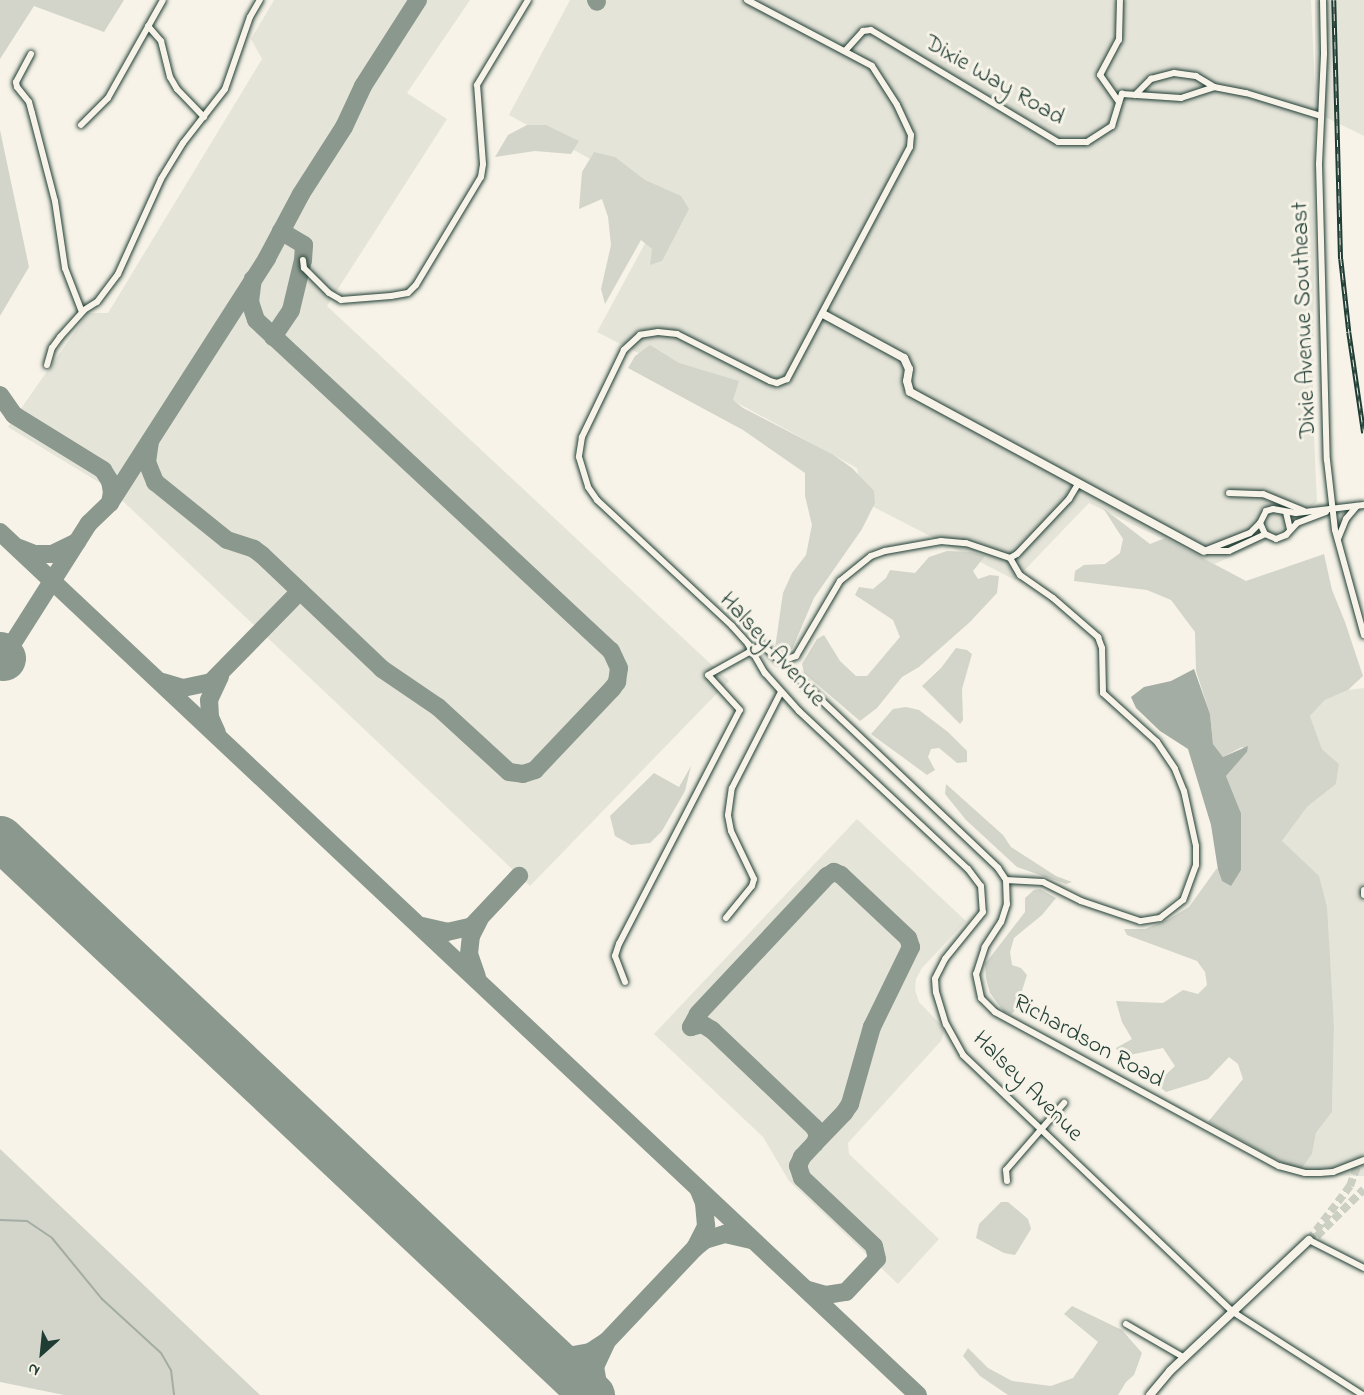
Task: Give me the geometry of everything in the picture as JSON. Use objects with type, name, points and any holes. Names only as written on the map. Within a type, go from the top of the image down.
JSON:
[{"type":"street","points":[[81,125],[108,98],[163,0]]},
{"type":"street","points":[[47,365],[52,348],[60,337],[82,312],[108,290],[161,179],[183,143],[225,88],[250,17],[260,0]]},
{"type":"street","points":[[303,260],[304,268],[329,293],[340,300],[408,293],[416,285],[481,177],[483,164],[477,85],[528,0]]},
{"type":"street","name":"Halsey Avenue","points":[[747,0],[872,66],[882,80],[911,135],[910,147],[787,379],[777,383],[676,334],[658,332],[640,336],[624,350],[604,387],[579,448],[584,478],[597,500],[732,626],[781,692],[968,869],[981,886],[983,912],[939,968],[935,979],[936,992],[946,1024],[963,1055],[1233,1312],[1363,1395]]},
{"type":"street","points":[[1119,102],[1100,75],[1119,40],[1120,0]]},
{"type":"street","name":"Dixie Avenue Southeast","points":[[1323,0],[1324,54],[1319,164],[1325,424],[1332,510],[1364,635]]},
{"type":"street","points":[[148,26],[161,41],[170,77],[177,89],[204,117]]},
{"type":"street","name":"Dixie Way Road","points":[[845,51],[863,31],[872,30],[1058,142],[1087,142],[1112,126],[1119,102]]},
{"type":"street","points":[[31,54],[16,87],[29,102],[55,201],[65,268],[82,312]]},
{"type":"street","points":[[1135,96],[1151,79],[1174,73],[1196,76],[1214,87],[1246,93],[1321,116]]},
{"type":"street","points":[[1119,102],[1122,94],[1181,98],[1214,87]]},
{"type":"street","points":[[822,314],[904,358],[909,369],[907,381],[910,392],[1203,551],[1229,551],[1265,534]]},
{"type":"street","points":[[1010,558],[1017,554],[1069,499],[1078,484]]},
{"type":"street","points":[[1229,493],[1263,494],[1305,511]]},
{"type":"street","points":[[1203,551],[1250,533],[1260,523],[1266,511],[1280,508],[1286,512],[1332,510],[1360,505]]},
{"type":"street","points":[[1338,539],[1346,519],[1360,505]]},
{"type":"street","points":[[1260,523],[1265,534],[1270,538],[1282,537],[1297,523],[1332,510]]},
{"type":"street","points":[[1286,512],[1290,528]]},
{"type":"street","points":[[625,982],[615,956],[619,944],[740,710],[708,675],[762,645],[778,658],[785,660],[796,656],[840,581],[871,556],[885,550],[941,541],[966,543],[1010,558],[1020,575],[1053,598],[1098,638],[1102,648],[1103,693],[1157,742],[1175,769],[1190,813],[1197,856],[1183,900],[1169,913],[1150,921],[1140,921],[1104,910],[1043,882],[1006,880],[998,868],[798,678]]},
{"type":"street","points":[[726,918],[752,886],[754,879],[731,831],[728,815],[732,788],[781,692]]},
{"type":"street","name":"Richardson Road","points":[[1006,880],[1007,903],[1001,922],[982,953],[976,974],[981,998],[1000,1016],[1279,1166],[1305,1173],[1320,1173],[1333,1172],[1364,1160]]},
{"type":"street","points":[[1364,890],[1364,895]]},
{"type":"street","points":[[1007,1181],[1006,1170],[1064,1103]]},
{"type":"street","points":[[1150,1395],[1185,1358],[1309,1240],[1364,1268]]},
{"type":"street","points":[[1126,1324],[1185,1358]]},
{"type":"shaded area","points":[[0,0],[124,0],[104,32],[34,6],[0,59]]},
{"type":"shaded area","points":[[274,0],[470,0],[407,93],[447,119],[327,306],[729,681],[530,886],[110,489],[8,427],[88,313],[108,313],[262,59],[251,39]]},
{"type":"shaded area","points":[[570,0],[1311,0],[1315,88],[1315,0],[1364,0],[1364,136],[1315,112],[1313,413],[1317,502],[1263,543],[1214,564],[1089,503],[1015,580],[864,502],[857,468],[743,406],[597,332],[668,201],[509,115]]},
{"type":"shaded area","points":[[527,125],[546,125],[579,141],[571,154],[535,151],[495,157],[508,135]]},
{"type":"shaded area","points":[[0,130],[29,267],[0,316]]},
{"type":"shaded area","points":[[594,152],[615,157],[645,180],[681,196],[689,209],[662,261],[650,265],[652,249],[641,240],[605,304],[601,289],[611,245],[608,217],[602,199],[579,209],[582,172]]},
{"type":"shaded area","points":[[650,345],[679,363],[739,381],[733,400],[743,408],[832,454],[852,468],[874,491],[875,503],[862,529],[814,598],[792,649],[782,651],[775,648],[783,593],[792,573],[806,555],[812,525],[805,496],[805,473],[743,430],[628,368],[635,356]]},
{"type":"shaded area","points":[[1103,508],[1150,544],[1165,538],[1246,581],[1324,554],[1332,590],[1363,676],[1348,690],[1325,700],[1310,716],[1322,749],[1339,764],[1336,784],[1307,807],[1282,841],[1319,876],[1327,907],[1334,1027],[1332,1112],[1316,1133],[1312,1154],[1299,1172],[1208,1122],[1243,1079],[1238,1064],[1229,1057],[1208,1079],[1166,1092],[1156,1084],[1175,1066],[1163,1048],[1120,1057],[1116,1048],[1132,1039],[1122,1022],[1116,1001],[1163,1003],[1183,990],[1198,994],[1207,985],[1205,972],[1197,961],[1127,935],[1124,929],[1145,929],[1189,907],[1217,868],[1222,881],[1241,870],[1241,813],[1226,776],[1247,752],[1242,747],[1223,757],[1213,744],[1210,714],[1196,671],[1195,632],[1171,600],[1147,590],[1074,581],[1075,571],[1084,565],[1105,564],[1120,553],[1123,539]]},
{"type":"shaded area","points":[[947,551],[971,552],[985,556],[973,571],[978,579],[990,575],[999,576],[997,593],[970,622],[919,667],[902,677],[877,708],[860,721],[804,673],[802,664],[817,639],[824,635],[840,661],[856,676],[867,676],[900,637],[893,620],[855,595],[859,587],[873,589],[886,578],[890,570],[915,573],[929,557]]},
{"type":"shaded area","points":[[956,648],[967,650],[972,654],[962,689],[963,720],[960,724],[922,686],[941,668]]},
{"type":"shaded area","points":[[1194,669],[1210,714],[1213,744],[1223,757],[1248,746],[1247,752],[1226,776],[1241,813],[1241,870],[1231,886],[1222,881],[1218,870],[1211,825],[1188,749],[1160,731],[1136,708],[1131,697],[1144,687],[1171,681]]},
{"type":"shaded area","points":[[1364,688],[1364,1176],[1324,1175],[1299,1172],[1312,1154],[1316,1133],[1332,1112],[1334,1027],[1329,975],[1282,841],[1307,807],[1336,784],[1339,764],[1322,749],[1310,716],[1325,700],[1348,690]]},
{"type":"shaded area","points":[[906,707],[919,710],[948,732],[967,751],[967,762],[957,763],[939,748],[931,749],[928,757],[935,770],[927,775],[871,734],[893,709]]},
{"type":"shaded area","points":[[691,766],[685,791],[662,831],[650,843],[631,845],[615,836],[610,816],[654,773],[679,787]]},
{"type":"shaded area","points":[[946,784],[1003,835],[1011,847],[1056,876],[1072,882],[1066,884],[1017,867],[966,820],[945,794]]},
{"type":"shaded area","points":[[857,819],[966,921],[922,968],[916,979],[915,990],[919,1002],[940,1024],[944,1032],[941,1041],[848,1143],[849,1154],[939,1239],[898,1284],[789,1181],[763,1137],[654,1034]]},
{"type":"shaded area","points":[[1040,889],[1056,898],[1042,915],[1014,938],[1010,952],[1012,965],[1021,968],[1027,975],[1020,997],[1022,1005],[1011,1014],[1004,1012],[990,993],[985,964],[1025,912],[1025,898],[1034,890]]},
{"type":"shaded area","points":[[0,1149],[260,1395],[64,1395],[0,1382]]},
{"type":"shaded area","points":[[1001,1202],[1008,1202],[1028,1219],[1031,1229],[1015,1255],[1004,1253],[976,1238],[979,1224]]},
{"type":"shaded area","points":[[1072,1306],[1122,1330],[1142,1353],[1134,1375],[1126,1382],[1118,1395],[1008,1395],[980,1376],[963,1356],[968,1348],[988,1368],[1012,1381],[1051,1386],[1073,1378],[1098,1342],[1064,1314]]},
{"type":"waterway","points":[[0,1220],[27,1221],[52,1238],[102,1299],[161,1353],[171,1370],[174,1395]]},
{"type":"taxiway","points":[[110,503],[267,258],[301,194],[344,127],[363,86],[418,0]]},
{"type":"taxiway","points":[[273,337],[291,310],[303,260],[304,245],[281,231]]},
{"type":"taxiway","points":[[150,441],[147,462],[155,482],[227,540],[254,549],[262,555],[382,669],[438,707],[509,772],[523,774],[535,770],[617,682],[619,668],[611,651],[256,320],[250,302],[253,279]]},
{"type":"taxiway","points":[[0,395],[14,415],[103,470],[110,481],[112,492],[110,503],[89,523],[0,663]]},
{"type":"taxiway","points":[[0,532],[918,1395]]},
{"type":"taxiway","points":[[19,548],[35,554],[52,554],[77,542]]},
{"type":"taxiway","points":[[163,682],[183,688],[211,682],[300,591]]},
{"type":"taxiway","points":[[217,733],[210,717],[209,700],[220,676]]},
{"type":"taxiway","points":[[808,1290],[826,1295],[846,1292],[877,1259],[874,1246],[802,1178],[798,1166],[802,1157],[844,1113],[850,1104],[872,1027],[911,947],[908,938],[841,875],[834,872],[827,876],[698,1014],[691,1027],[702,1024],[712,1030],[814,1127],[818,1135],[815,1143]]},
{"type":"taxiway","points":[[422,926],[447,932],[472,926],[519,876]]},
{"type":"taxiway","points":[[477,977],[469,954],[471,936],[479,920]]},
{"type":"taxiway","points":[[535,1341],[553,1352],[573,1355],[590,1352],[607,1341],[695,1248],[706,1226],[704,1203],[698,1188]]},
{"type":"taxiway","points":[[695,1248],[705,1240],[725,1234],[752,1240]]},
{"type":"taxiway","points":[[600,1395],[595,1367],[606,1343]]},
{"type":"runway","points":[[0,654],[3,658]]},
{"type":"runway","points":[[0,838],[592,1395]]},
{"type":"tunnel","points":[[1309,1240],[1350,1186],[1358,1164]]},
{"type":"tunnel","points":[[1317,1236],[1364,1189]]},
{"type":"railway","points":[[1334,0],[1341,259],[1364,433]]}]
